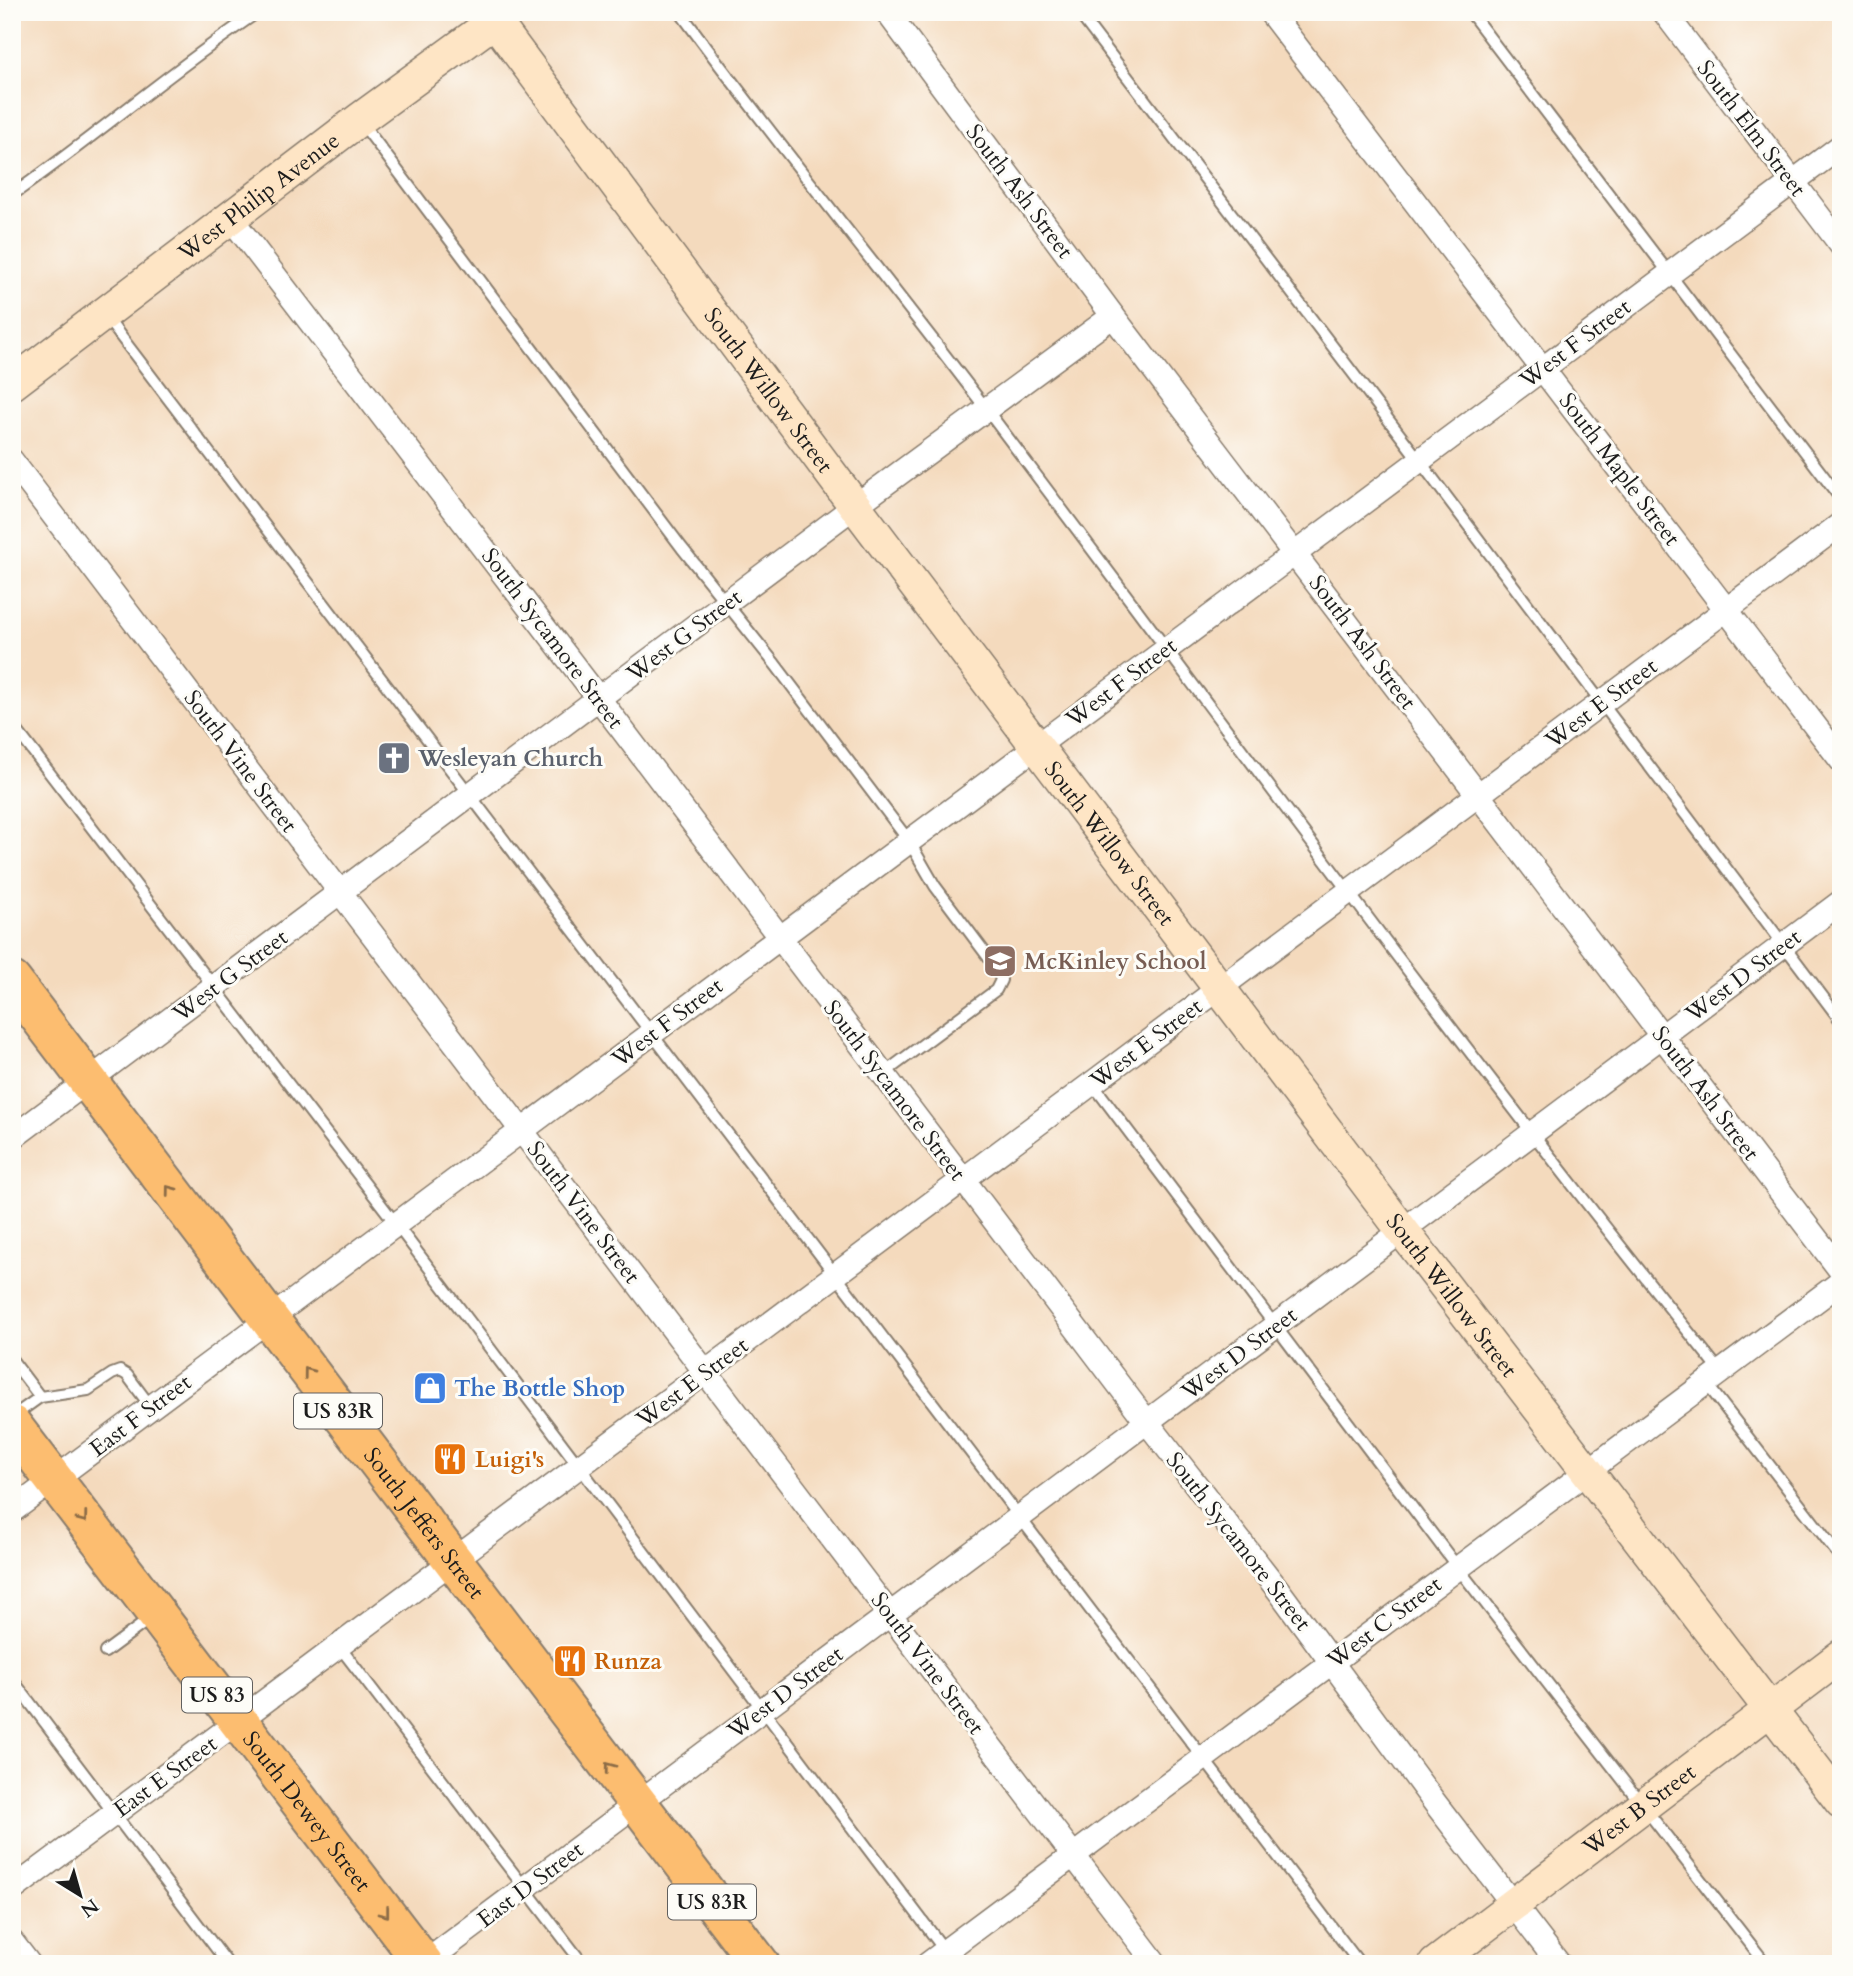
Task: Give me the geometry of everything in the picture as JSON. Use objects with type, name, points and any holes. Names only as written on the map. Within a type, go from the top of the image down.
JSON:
[{"type":"highway","name":"South Jeffers Street","points":[[12,981],[760,1964]]},
{"type":"highway","name":"South Dewey Street","points":[[12,1425],[424,1963]]},
{"type":"main road","name":"West Philip Avenue","points":[[12,384],[497,15]]},
{"type":"main road","name":"South Willow Street","points":[[497,15],[855,506],[1402,1230],[1841,1802]]},
{"type":"main road","name":"West B Street","points":[[1435,1964],[1841,1656]]},
{"type":"street","name":"South Ash Street","points":[[887,12],[1113,316],[1841,1270]]},
{"type":"street","name":"South Maple Street","points":[[1270,12],[1841,760]]},
{"type":"street","name":"South Elm Street","points":[[1664,12],[1841,245]]},
{"type":"street","name":"West F Street","points":[[268,1320],[1841,146]]},
{"type":"street","name":"South Sycamore Street","points":[[230,218],[599,699],[1147,1422],[1279,1591],[1435,1804],[1559,1964]]},
{"type":"street","name":"West G Street","points":[[12,1138],[855,506],[1113,316]]},
{"type":"street","name":"South Vine Street","points":[[12,461],[1156,1964]]},
{"type":"street","name":"West E Street","points":[[452,1562],[1841,524]]},
{"type":"street","name":"West D Street","points":[[637,1803],[1841,902]]},
{"type":"street","name":"West C Street","points":[[943,1959],[1074,1854],[1841,1282]]},
{"type":"street","name":"East F Street","points":[[12,1511],[268,1320]]},
{"type":"street","name":"East E Street","points":[[12,1890],[452,1562]]},
{"type":"street","name":"East D Street","points":[[424,1963],[637,1803]]},
{"type":"street","points":[[12,1942],[29,1964]]},
{"type":"lane","points":[[12,195],[54,166],[201,50],[258,12]]},
{"type":"lane","points":[[680,12],[730,81],[987,410],[1590,1211],[1713,1377],[1841,1558]]},
{"type":"lane","points":[[1078,12],[1841,1021]]},
{"type":"lane","points":[[1470,12],[1841,499]]},
{"type":"lane","points":[[360,119],[682,548],[909,841],[935,886],[998,970],[1001,980],[996,990],[883,1074]]},
{"type":"lane","points":[[105,315],[1360,1964]]},
{"type":"lane","points":[[12,724],[580,1466],[763,1709],[943,1959]]},
{"type":"lane","points":[[1092,1083],[1458,1567],[1766,1964]]},
{"type":"lane","points":[[12,1360],[40,1397]]},
{"type":"lane","points":[[12,1417],[40,1397],[88,1390],[120,1371],[127,1375],[151,1407]]},
{"type":"lane","points":[[105,1652],[156,1615]]},
{"type":"lane","points":[[339,1646],[583,1964]]},
{"type":"lane","points":[[12,1679],[228,1964]]},
{"type":"place","name":"Wesleyan Church","points":[[394,758]]},
{"type":"place","name":"McKinley School","points":[[1000,961]]},
{"type":"place","name":"The Bottle Shop","points":[[430,1388]]},
{"type":"place","name":"Luigi's","points":[[450,1459]]},
{"type":"place","name":"Runza","points":[[570,1661]]}]
